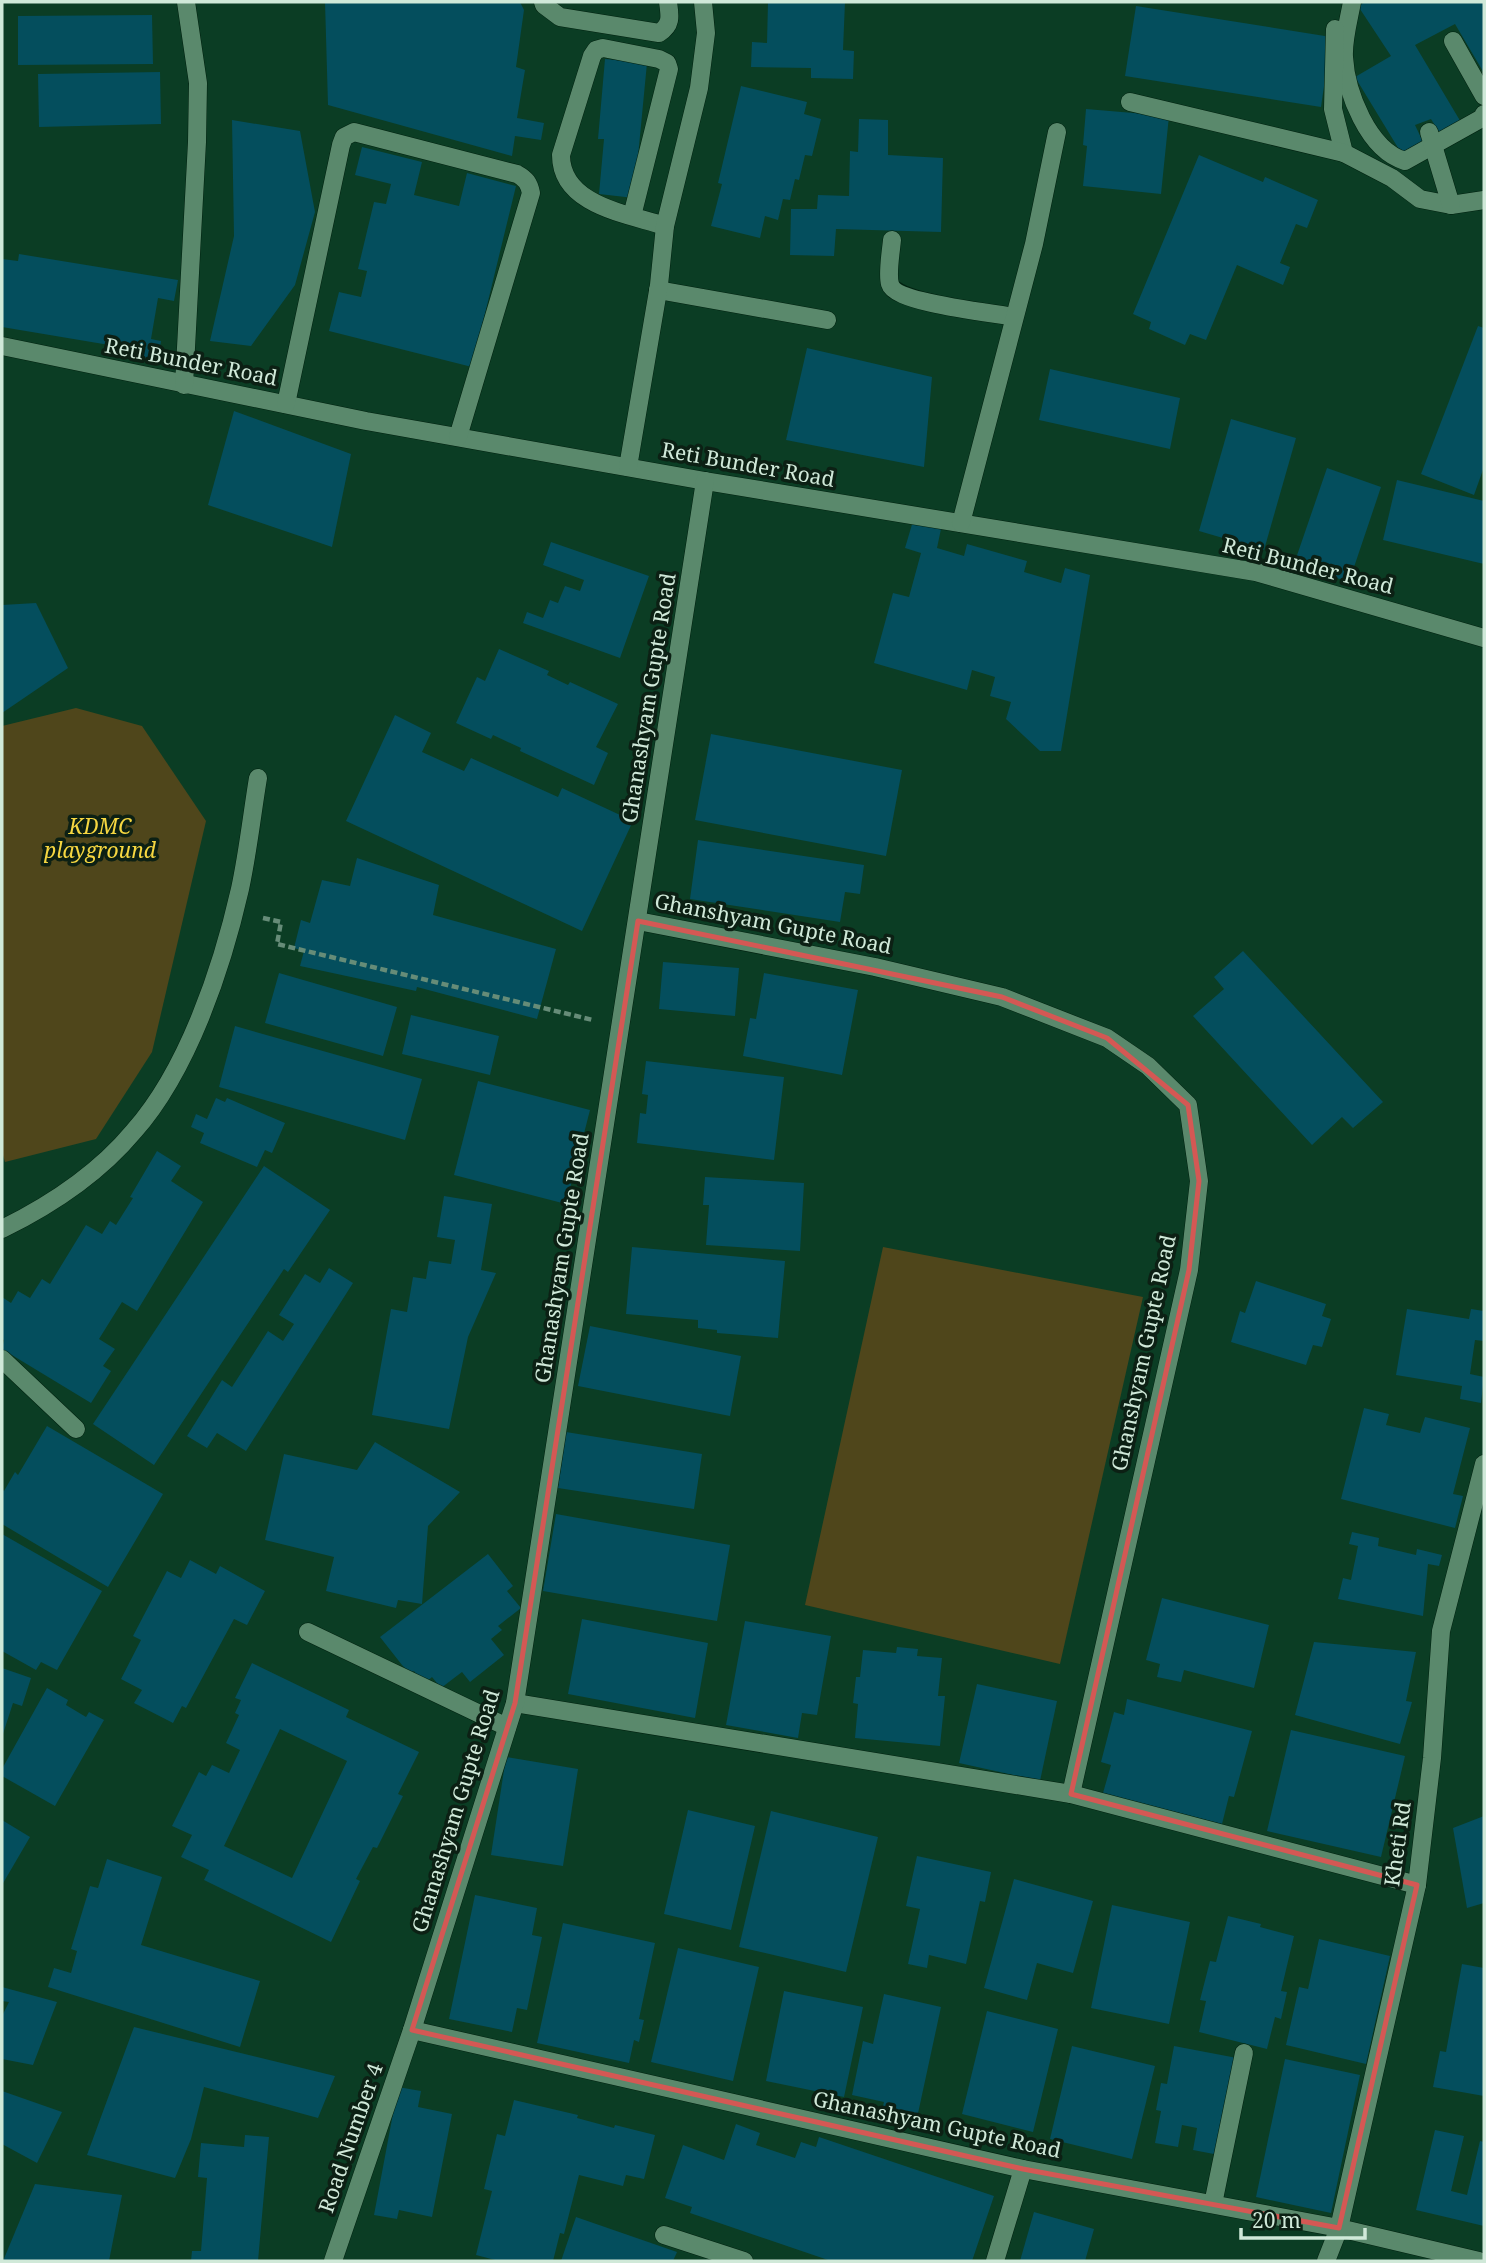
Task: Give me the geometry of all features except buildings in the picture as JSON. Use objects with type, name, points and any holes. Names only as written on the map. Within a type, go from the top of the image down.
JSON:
[{"type":"street","points":[[184,385],[198,83],[186,2]]},
{"type":"street","points":[[543,2],[560,17],[659,33],[667,28],[670,19],[668,2]]},
{"type":"street","points":[[628,467],[658,290],[665,226],[699,88],[706,33],[703,2]]},
{"type":"street","points":[[1352,2],[1344,55],[1354,102],[1378,145],[1405,161],[1431,139],[1482,118],[1484,114]]},
{"type":"street","points":[[1335,29],[1333,109],[1345,153]]},
{"type":"street","points":[[1453,41],[1484,96]]},
{"type":"street","points":[[632,216],[669,69],[667,63],[659,59],[603,48],[596,50],[592,56],[561,155],[561,164],[576,191],[607,209],[665,226]]},
{"type":"street","points":[[1130,102],[1345,153],[1392,178],[1420,198],[1451,205],[1484,200]]},
{"type":"street","points":[[286,404],[341,145],[344,137],[354,132],[517,174],[525,178],[530,185],[531,193],[458,437]]},
{"type":"street","points":[[961,523],[1034,244],[1057,132]]},
{"type":"street","points":[[1431,139],[1451,205]]},
{"type":"street","points":[[892,240],[890,284],[895,291],[911,299],[1014,317]]},
{"type":"street","points":[[658,290],[827,320]]},
{"type":"street","name":"Reti Bunder Road","points":[[2,346],[184,385],[458,437],[705,481],[1256,572],[1484,638]]},
{"type":"street","name":"Ghanashyam Gupte Road","points":[[705,481],[515,1703],[412,2030],[1023,2169],[1339,2228],[1479,2261]]},
{"type":"street","points":[[2,1228],[76,1186],[135,1131],[177,1069],[219,968],[241,887],[258,778]]},
{"type":"street","name":"Ghanshyam Gupte Road","points":[[638,921],[875,967],[1002,997],[1107,1038],[1148,1066],[1188,1105],[1199,1181],[1189,1270],[1071,1794]]},
{"type":"street","points":[[2,1359],[76,1430]]},
{"type":"street","name":"Kheti Rd","points":[[1326,2261],[1339,2228],[1418,1885],[1432,1758],[1441,1631],[1484,1464]]},
{"type":"street","points":[[308,1632],[507,1727]]},
{"type":"street","points":[[515,1703],[1071,1794],[1418,1885]]},
{"type":"street","name":"Road Number 4","points":[[333,2261],[412,2030]]},
{"type":"street","points":[[1213,2204],[1244,2053]]},
{"type":"street","points":[[995,2261],[1023,2169]]},
{"type":"street","points":[[664,2235],[744,2261]]},
{"type":"path","points":[[257,917],[281,922],[277,944],[621,1027]]},
{"type":"highlighted area","points":[[638,921],[1002,997],[1107,1038],[1188,1105],[1199,1181],[1189,1270],[1071,1794],[1417,1885],[1339,2228],[1023,2169],[412,2030],[515,1703]]},
{"type":"green space","name":"KDMC playground","points":[[76,708],[142,726],[206,821],[152,1052],[96,1139],[5,1162],[2,1152],[2,726]]},
{"type":"green space","points":[[883,1247],[1143,1297],[1060,1664],[805,1605]]}]
